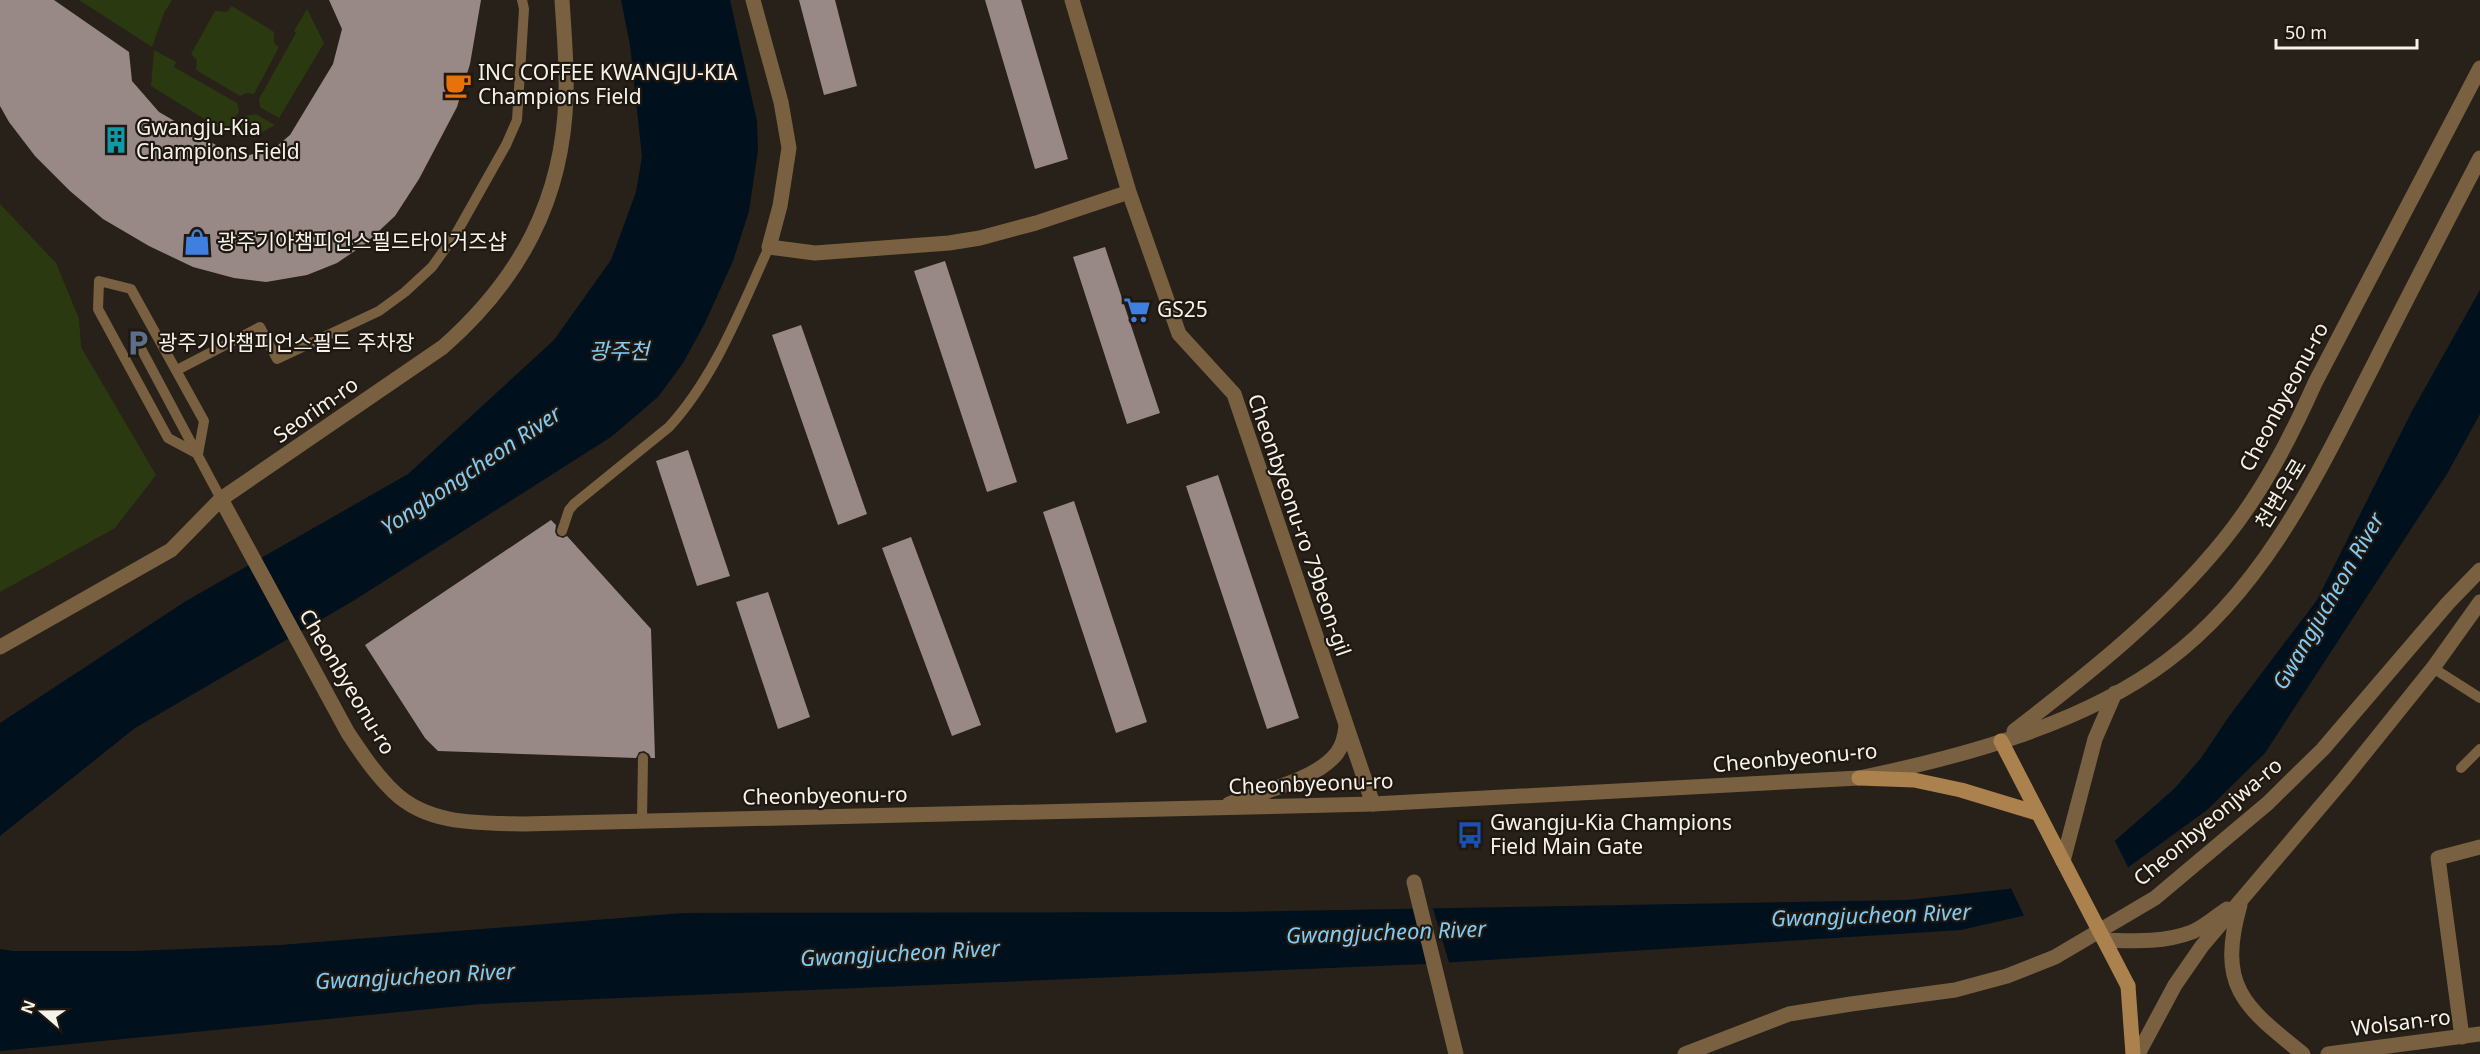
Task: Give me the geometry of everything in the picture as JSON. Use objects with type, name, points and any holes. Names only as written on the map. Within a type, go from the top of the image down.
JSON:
[{"type":"main road","points":[[2001,741],[2128,986],[2136,1054]]},
{"type":"main road","points":[[1859,778],[1914,780],[1961,790],[2037,813]]},
{"type":"street","name":"Seorim-ro","points":[[220,499],[443,347],[469,324],[515,268],[533,238],[543,212],[562,139],[566,97],[562,0]]},
{"type":"street","points":[[753,0],[781,102],[789,148],[780,206],[769,247],[815,253],[980,238],[1036,223],[1129,192]]},
{"type":"street","name":"Cheonbyeonu-ro 79beon-gil","points":[[1072,0],[1129,192],[1179,334],[1234,394],[1373,804]]},
{"type":"street","name":"Cheonbyeonu-ro","points":[[220,499],[297,642],[362,754],[396,795],[421,810],[447,819],[477,823],[642,821],[1373,804],[1859,778],[1932,763],[2001,741],[2080,680],[2193,576],[2225,539],[2266,479],[2292,434],[2315,383],[2480,68]]},
{"type":"street","name":"천변우로","points":[[2001,741],[2081,711],[2166,662],[2203,633],[2249,581],[2284,531],[2326,457],[2480,158]]},
{"type":"street","points":[[0,647],[171,550],[220,499]]},
{"type":"street","name":"Cheonbyeonjwa-ro","points":[[1685,1054],[1789,1014],[1955,990],[2007,976],[2055,957],[2155,898],[2268,802],[2323,749],[2448,603],[2480,570]]},
{"type":"street","points":[[2136,1054],[2175,985],[2202,946],[2343,780],[2433,668],[2480,602]]},
{"type":"street","points":[[2063,861],[2095,739],[2115,693]]},
{"type":"street","points":[[1217,808],[1321,768],[1338,752],[1344,741],[1346,726]]},
{"type":"street","points":[[2462,1037],[2438,858],[2480,847]]},
{"type":"street","points":[[1414,882],[1456,1054]]},
{"type":"street","points":[[2104,940],[2145,942],[2193,931],[2242,899]]},
{"type":"street","points":[[2242,899],[2234,927],[2231,956],[2234,981],[2246,1004],[2303,1054]]},
{"type":"street","name":"Wolsan-ro","points":[[2328,1054],[2480,1034]]},
{"type":"lane","points":[[177,370],[260,327],[277,359],[379,311],[405,292],[432,267],[483,189],[517,120],[524,9],[522,0]]},
{"type":"lane","points":[[562,531],[569,510],[574,504],[669,427],[682,413],[709,371],[769,247]]},
{"type":"lane","points":[[99,281],[130,290],[177,370],[204,421],[198,454],[168,438],[98,309],[99,281]]},
{"type":"lane","points":[[138,343],[220,499]]},
{"type":"lane","points":[[2433,668],[2480,698]]},
{"type":"lane","points":[[2461,768],[2480,749]]},
{"type":"lane","points":[[642,821],[643,758]]},
{"type":"green space","points":[[79,0],[172,0],[164,13],[152,47]]},
{"type":"green space","points":[[232,6],[274,32],[274,43],[279,47],[254,94],[246,93],[240,96],[196,70],[197,60],[191,54],[215,11],[227,12]]},
{"type":"green space","points":[[307,9],[324,43],[279,118],[260,107],[259,99]]},
{"type":"green space","points":[[154,50],[176,62],[174,67],[237,103],[239,111],[227,133],[151,86]]},
{"type":"green space","points":[[256,114],[275,125],[255,136],[235,136],[246,116]]},
{"type":"green space","points":[[0,204],[56,263],[79,319],[81,347],[156,475],[115,528],[0,592]]},
{"type":"water","name":"광주천","points":[[621,0],[730,0],[757,121],[758,150],[749,211],[733,261],[704,325],[683,363],[658,397],[611,437],[353,601],[135,728],[0,836],[0,723],[186,601],[408,474],[554,340],[611,260],[636,192],[642,157],[630,45]]},
{"type":"water","name":"Gwangjucheon River","points":[[2480,290],[2480,414],[2447,474],[2265,753],[2207,810],[2079,903],[1961,930],[1425,964],[481,1004],[0,1051],[0,949],[136,951],[280,945],[683,913],[1229,912],[1907,900],[2008,889],[2057,878],[2093,860],[2174,789],[2201,758],[2230,715],[2317,600],[2412,411]]},
{"type":"pier","points":[[2114,839],[2130,871],[2081,906],[2026,920],[2010,886],[2056,875],[2091,857]]},
{"type":"pier","points":[[1432,905],[1450,966],[1435,967],[1417,906]]},
{"type":"building","name":"Gwangju-Kia Champions Field","points":[[0,0],[54,0],[129,52],[132,81],[159,112],[228,152],[250,155],[277,146],[290,135],[333,64],[342,29],[329,0],[481,0],[470,64],[457,107],[419,179],[395,216],[365,244],[337,263],[307,275],[266,282],[234,278],[193,267],[149,246],[103,219],[70,191],[35,156],[9,122],[0,106]]},
{"type":"building","points":[[799,0],[835,0],[857,86],[824,95]]},
{"type":"building","points":[[985,0],[1021,0],[1068,159],[1035,169]]},
{"type":"building","points":[[1105,247],[1160,413],[1127,424],[1073,257]]},
{"type":"building","points":[[945,261],[1017,482],[987,492],[914,271]]},
{"type":"building","points":[[801,325],[867,514],[838,525],[772,335]]},
{"type":"building","points":[[688,450],[730,576],[697,586],[656,461]]},
{"type":"building","points":[[1218,475],[1299,718],[1267,729],[1186,486]]},
{"type":"building","points":[[1074,501],[1147,722],[1116,733],[1043,512]]},
{"type":"building","points":[[551,520],[556,525],[557,536],[563,538],[567,536],[651,629],[655,758],[651,758],[644,751],[639,752],[636,758],[438,751],[425,738],[365,645]]},
{"type":"building","points":[[911,537],[981,725],[952,736],[882,548]]},
{"type":"building","points":[[768,592],[810,717],[778,729],[736,602]]},
{"type":"place","name":"INC COFFEE KWANGJU-KIA Champions Field","points":[[458,85]]},
{"type":"place","name":"Gwangju-Kia Champions Field","points":[[116,140]]},
{"type":"place","name":"광주기아챔피언스필드타이거즈샵","points":[[197,242]]},
{"type":"place","name":"GS25","points":[[1137,310]]},
{"type":"place","name":"광주기아챔피언스필드 주차장","points":[[138,343]]},
{"type":"place","name":"Gwangju-Kia Champions Field Main Gate","points":[[1470,835]]},
{"type":"water label","name":"Yongbongcheon River","points":[[471,470]]}]
